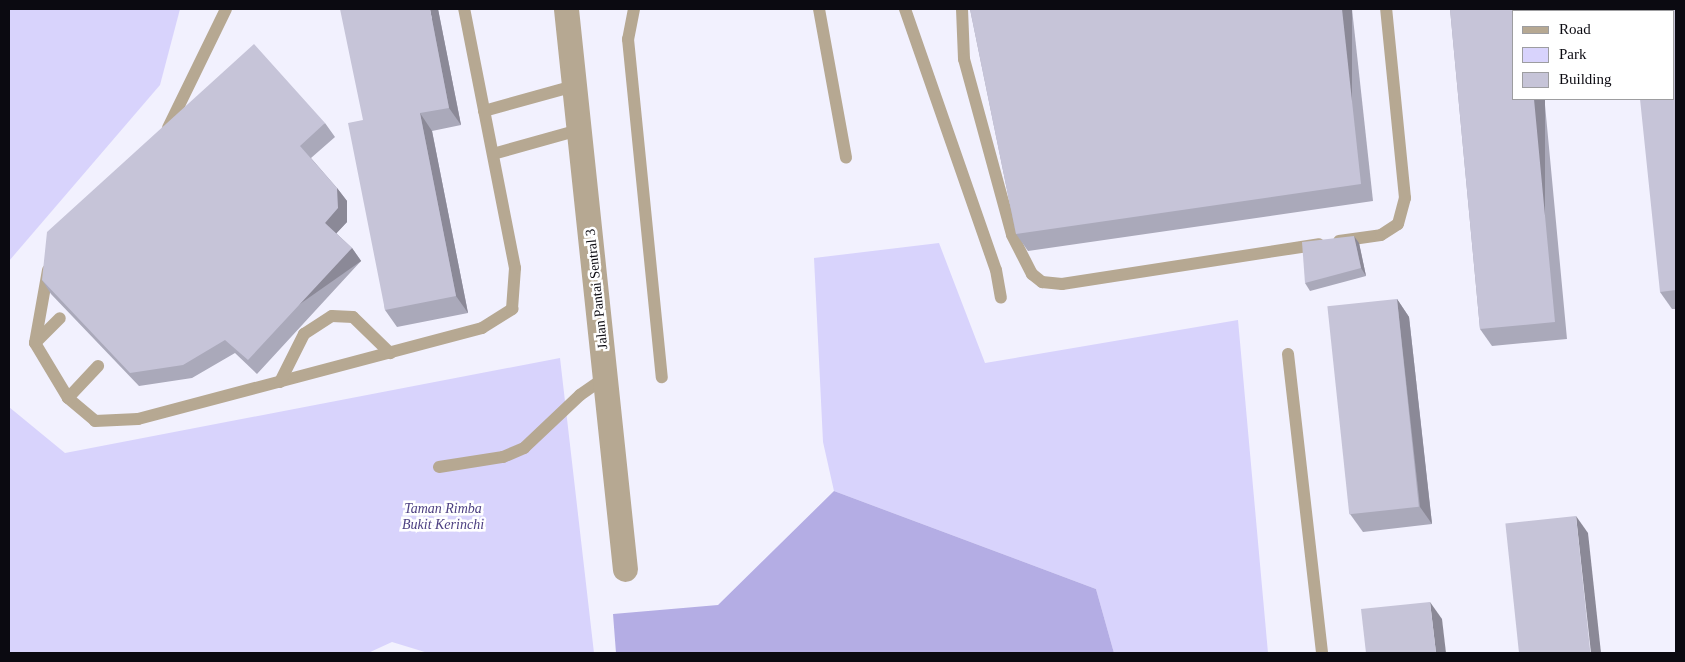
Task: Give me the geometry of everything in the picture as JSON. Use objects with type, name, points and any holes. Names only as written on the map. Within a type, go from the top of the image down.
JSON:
[{"type":"street","name":"Jalan Pantai Sentral 3","points":[[566,9],[607,376],[625,569]]},
{"type":"lane","points":[[162,137],[194,79],[226,9]]},
{"type":"lane","points":[[50,256],[35,343],[68,398],[96,420],[138,419],[482,328],[512,309],[515,268],[464,9]]},
{"type":"lane","points":[[634,9],[628,38],[662,377]]},
{"type":"lane","points":[[819,9],[846,158]]},
{"type":"lane","points":[[905,9],[996,270],[1001,298]]},
{"type":"lane","points":[[962,9],[964,59],[1012,235],[1032,274],[1042,282],[1062,284],[1381,235],[1398,224],[1405,198],[1386,9]]},
{"type":"lane","points":[[484,111],[574,86]]},
{"type":"lane","points":[[493,154],[579,130]]},
{"type":"lane","points":[[280,382],[304,334],[332,316],[353,317],[390,353]]},
{"type":"lane","points":[[35,343],[60,318]]},
{"type":"lane","points":[[1288,354],[1322,653]]},
{"type":"lane","points":[[68,398],[98,366]]},
{"type":"lane","points":[[439,467],[503,457],[524,448],[580,395],[607,376]]},
{"type":"green space","points":[[9,9],[180,9],[160,85],[9,261]]},
{"type":"green space","points":[[939,243],[985,363],[1238,320],[1268,653],[1114,653],[1096,589],[834,491],[823,442],[814,258]]},
{"type":"green space","name":"Taman Rimba Bukit Kerinchi","points":[[560,358],[594,653],[428,653],[392,642],[368,653],[9,653],[9,407],[65,453]]},
{"type":"shaded area","points":[[834,491],[1096,589],[1114,653],[616,653],[613,614],[718,605]]},
{"type":"building","points":[[340,9],[430,9],[449,108],[420,113],[456,296],[385,310],[348,123],[363,120]]},
{"type":"building","points":[[970,9],[1342,9],[1361,184],[1016,234]]},
{"type":"building","points":[[1450,9],[1526,9],[1512,10],[1512,100],[1534,100],[1555,322],[1480,329]]},
{"type":"building","points":[[1676,9],[1676,290],[1660,292],[1640,100],[1675,100],[1675,10],[1630,10]]},
{"type":"building","points":[[254,44],[325,123],[300,146],[337,188],[338,208],[325,223],[352,248],[248,360],[225,340],[183,365],[130,373],[42,280],[47,232]]},
{"type":"building","points":[[1354,236],[1361,268],[1305,283],[1302,242]]},
{"type":"building","points":[[1397,299],[1419,507],[1349,514],[1327,306]]},
{"type":"building","points":[[1576,516],[1590,653],[1519,653],[1505,523]]},
{"type":"building","points":[[1430,602],[1436,653],[1366,653],[1361,609]]}]
